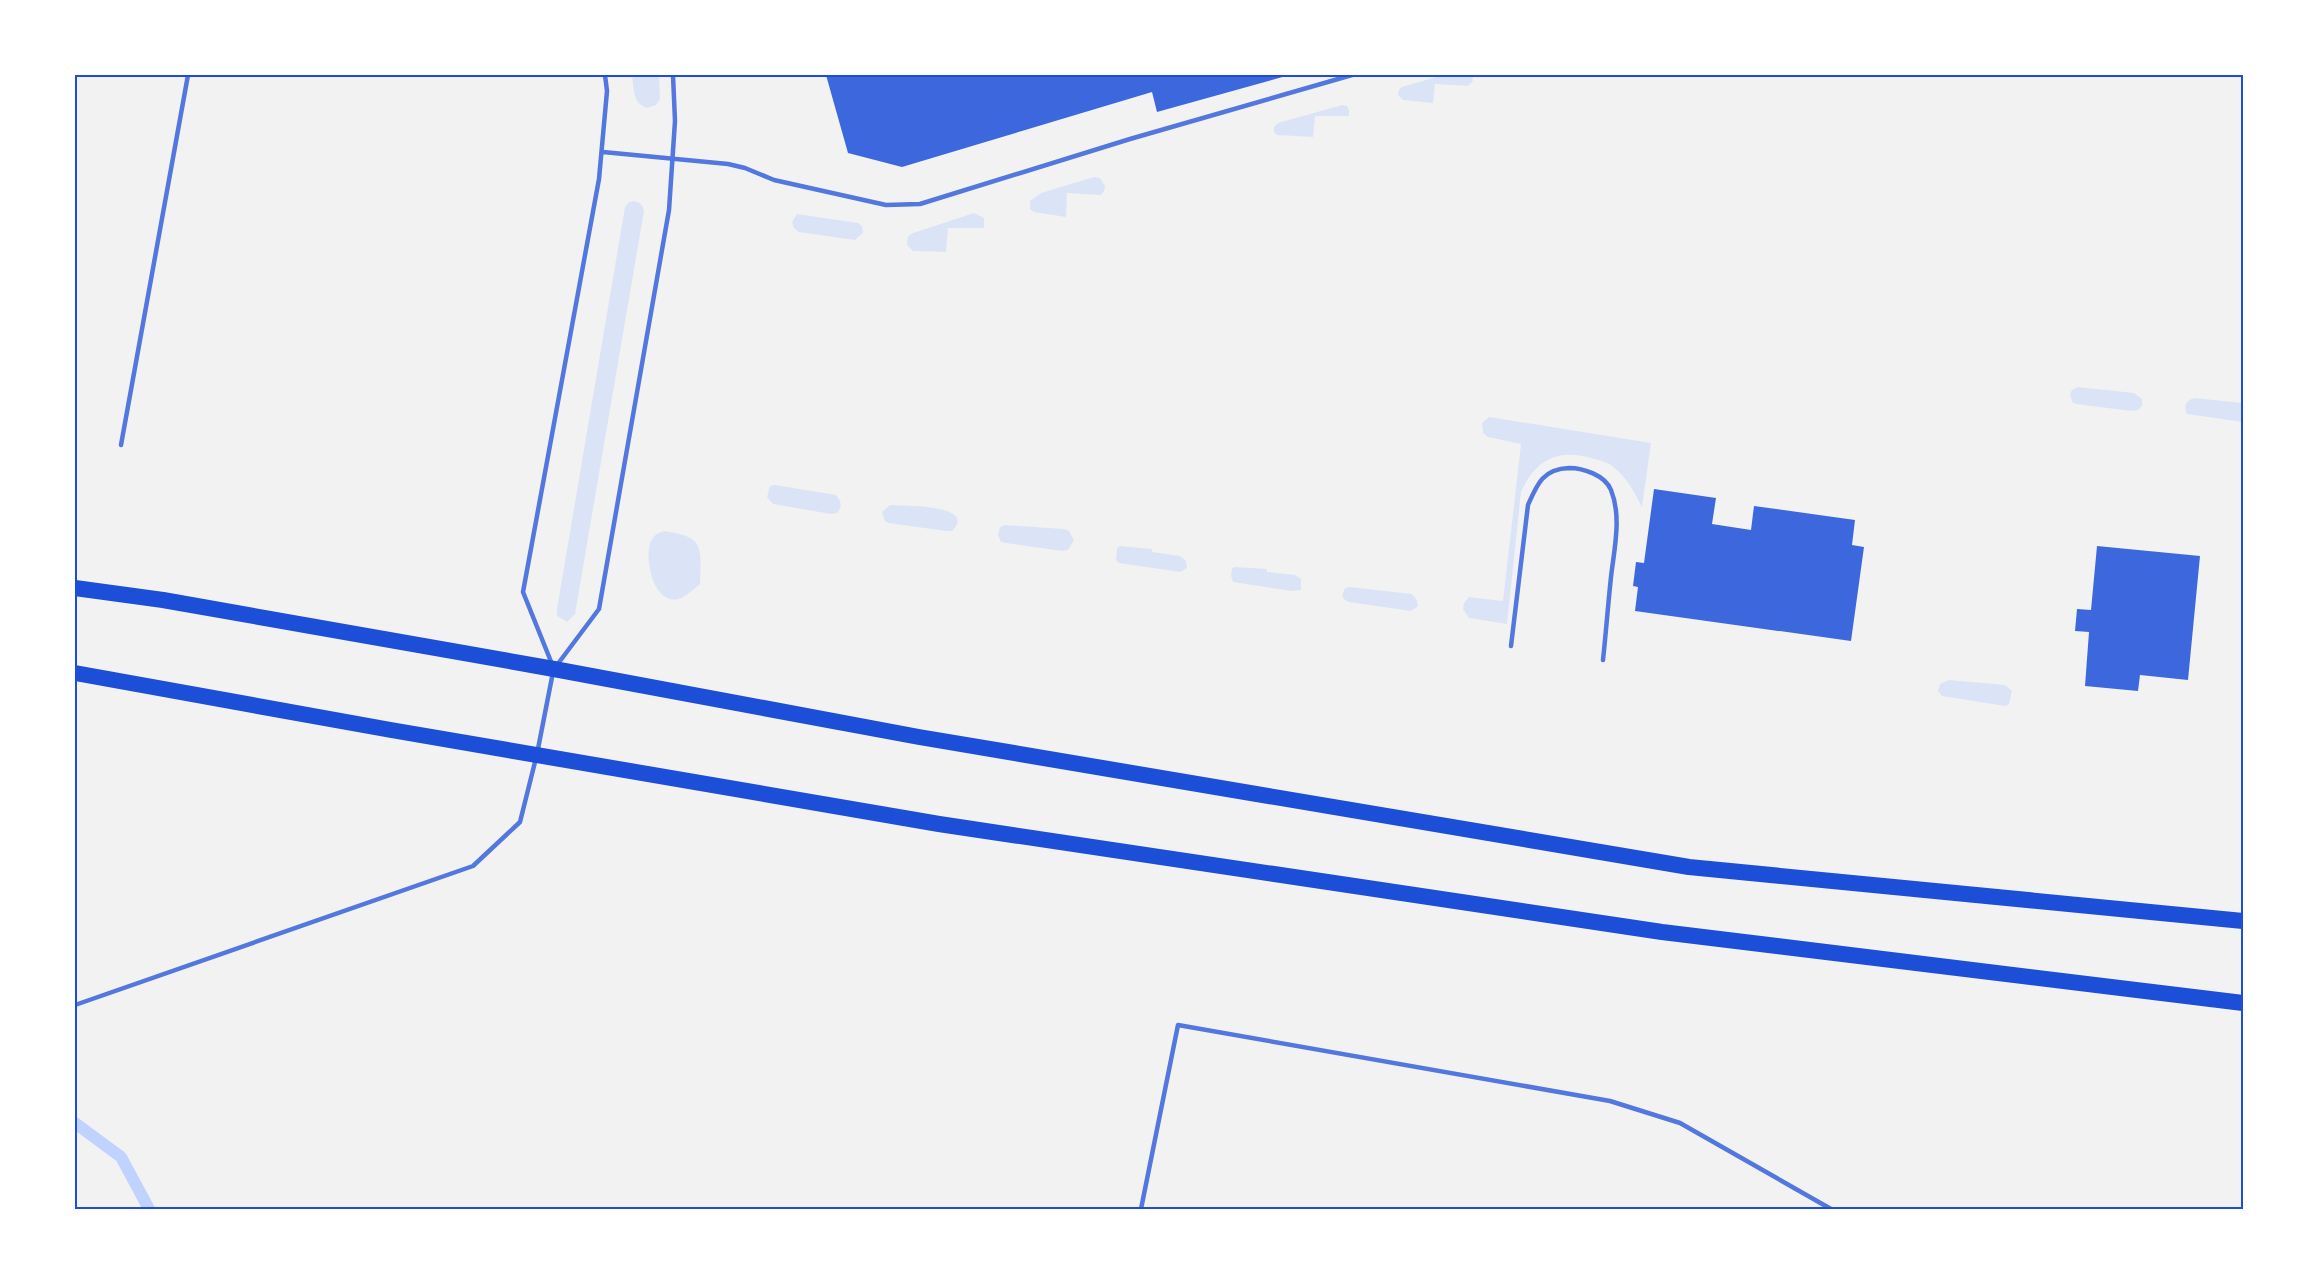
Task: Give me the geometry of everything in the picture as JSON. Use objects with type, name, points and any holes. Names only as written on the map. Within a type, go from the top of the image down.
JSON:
[{"type":"highway","points":[[75,588],[163,600],[554,669],[919,737],[1689,867],[2243,921]]},
{"type":"highway","points":[[75,673],[939,824],[1639,928],[2243,1003]]},
{"type":"lane","points":[[121,445],[188,75]]},
{"type":"lane","points":[[554,669],[524,591],[603,152],[607,91],[605,75]]},
{"type":"lane","points":[[75,1005],[472,866],[520,822],[537,754],[554,669],[599,609],[669,210],[675,122],[673,75]]},
{"type":"lane","points":[[603,152],[736,166],[774,180],[886,205],[920,204],[1130,139],[1352,75]]},
{"type":"lane","points":[[1511,646],[1528,505],[1536,487],[1544,477],[1556,469],[1579,468],[1598,477],[1611,488],[1616,508],[1616,535],[1603,660]]},
{"type":"lane","points":[[1141,1209],[1178,1025],[1610,1101],[1680,1123],[1831,1209]]},
{"type":"shaded area","points":[[632,75],[659,75],[660,99],[656,105],[647,108],[639,103],[635,95]]},
{"type":"shaded area","points":[[1443,75],[1472,75],[1473,81],[1468,86],[1435,84],[1433,103],[1403,100],[1398,95],[1402,87]]},
{"type":"shaded area","points":[[1342,105],[1347,106],[1349,116],[1315,116],[1313,137],[1277,135],[1274,132],[1274,127],[1278,123]]},
{"type":"shaded area","points":[[1094,177],[1100,178],[1105,186],[1104,191],[1101,195],[1067,193],[1066,217],[1034,212],[1030,209],[1030,201],[1041,193]]},
{"type":"shaded area","points":[[633,201],[641,204],[644,211],[575,614],[567,622],[557,616],[557,609],[625,207]]},
{"type":"shaded area","points":[[974,213],[984,218],[984,228],[948,228],[946,252],[913,251],[907,245],[908,236],[913,233]]},
{"type":"shaded area","points":[[797,214],[858,223],[862,226],[863,233],[855,240],[799,232],[794,228],[792,222]]},
{"type":"shaded area","points":[[2078,387],[2134,393],[2142,399],[2142,406],[2138,410],[2131,411],[2076,404],[2072,402],[2070,394]]},
{"type":"shaded area","points":[[2194,398],[2243,403],[2243,422],[2187,414],[2186,404]]},
{"type":"shaded area","points":[[1489,417],[1651,443],[1642,507],[1622,475],[1608,463],[1602,461],[1579,455],[1557,456],[1540,465],[1533,472],[1521,492],[1507,624],[1469,618],[1463,609],[1469,597],[1503,601],[1521,444],[1488,437],[1483,433],[1482,423]]},
{"type":"shaded area","points":[[770,486],[836,495],[841,506],[837,513],[831,514],[773,504],[767,497]]},
{"type":"shaded area","points":[[890,505],[936,508],[955,516],[958,522],[952,531],[888,523],[882,512]]},
{"type":"shaded area","points":[[1005,525],[1064,529],[1069,531],[1074,540],[1068,550],[1062,551],[1001,542],[998,535],[1000,527]]},
{"type":"shaded area","points":[[664,531],[687,536],[694,540],[700,552],[700,584],[681,598],[672,599],[664,596],[657,589],[650,568],[649,547],[652,539]]},
{"type":"shaded area","points":[[1120,546],[1152,549],[1152,552],[1180,556],[1186,561],[1187,568],[1180,572],[1119,563],[1116,560],[1117,548]]},
{"type":"shaded area","points":[[1232,568],[1267,569],[1267,572],[1295,575],[1301,579],[1301,590],[1292,591],[1233,582]]},
{"type":"shaded area","points":[[1345,588],[1412,594],[1418,606],[1411,611],[1349,602],[1342,596]]},
{"type":"shaded area","points":[[1949,680],[2005,685],[2012,691],[2009,704],[2005,706],[1942,696],[1938,691],[1940,684]]},
{"type":"building","points":[[826,75],[1286,76],[1157,112],[1152,92],[902,167],[848,153]]},
{"type":"building","points":[[1654,489],[1716,498],[1712,524],[1751,530],[1754,506],[1855,520],[1852,545],[1864,547],[1851,641],[1635,611],[1638,587],[1633,586],[1636,562],[1644,563]]},
{"type":"building","points":[[2097,546],[2200,556],[2188,680],[2140,675],[2138,691],[2085,686],[2089,632],[2075,631],[2077,609],[2091,610]]},
{"type":"waterway","points":[[75,1123],[121,1157],[149,1209]]}]
